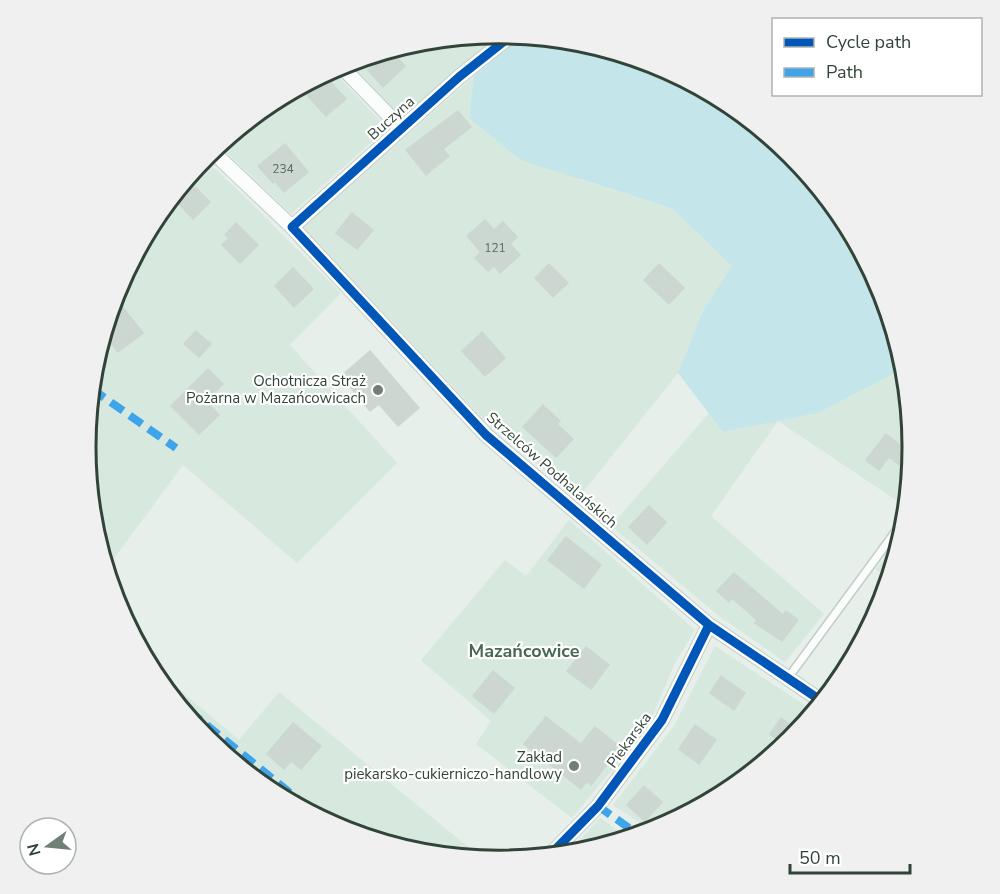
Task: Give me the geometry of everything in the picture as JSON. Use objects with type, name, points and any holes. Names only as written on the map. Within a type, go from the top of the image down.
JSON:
[{"type":"street","name":"Buczyna","points":[[292,227],[459,77],[500,44]]},
{"type":"street","points":[[348,73],[401,128]]},
{"type":"street","name":"Strzelców Podhalańskich","points":[[219,158],[292,227],[486,435],[709,625],[817,697]]},
{"type":"street","name":"Piekarska","points":[[559,846],[598,806],[663,720],[709,625]]},
{"type":"lane","points":[[788,678],[894,533]]},
{"type":"shaded area","points":[[488,44],[401,118],[355,71],[421,51]]},
{"type":"shaded area","points":[[512,44],[579,51],[654,74],[702,98],[746,127],[803,181],[820,201],[849,245],[873,293],[890,343],[897,372],[818,413],[723,432],[678,373],[703,311],[732,266],[673,209],[521,160],[469,118],[474,76]]},
{"type":"shaded area","points":[[474,76],[469,118],[581,180],[673,209],[733,266],[703,311],[678,373],[579,497],[488,424],[303,227]]},
{"type":"shaded area","points":[[339,77],[387,128],[291,214],[226,152],[254,127],[276,112]]},
{"type":"shaded area","points":[[211,166],[341,293],[290,345],[397,463],[297,563],[183,465],[113,560],[100,500],[96,447],[100,394],[110,343],[127,293],[151,245],[180,201]]},
{"type":"shaded area","points":[[897,372],[903,421],[903,473],[900,502],[778,421],[818,413]]},
{"type":"shaded area","points":[[709,413],[723,432],[778,421],[711,516],[824,614],[785,662],[719,616],[611,526]]},
{"type":"shaded area","points":[[569,520],[695,630],[674,665],[653,715],[572,818],[476,744],[491,721],[421,660],[505,560],[526,576]]},
{"type":"shaded area","points":[[889,554],[883,574],[876,569]]},
{"type":"shaded area","points":[[715,646],[808,707],[785,732],[746,767],[702,796],[642,824],[613,805],[674,726]]},
{"type":"shaded area","points":[[176,687],[239,740],[279,692],[472,850],[421,843],[370,829],[322,809],[298,796],[254,767],[234,750],[197,713]]},
{"type":"shaded area","points":[[600,818],[620,832],[604,837],[577,843]]},
{"type":"building","points":[[396,57],[405,66],[383,87],[368,70],[375,63]]},
{"type":"building","points":[[330,81],[346,99],[326,116],[307,95]]},
{"type":"building","points":[[458,111],[471,127],[443,149],[449,156],[426,175],[406,150]]},
{"type":"building","points":[[285,144],[308,172],[284,192],[258,166]]},
{"type":"building","points":[[195,187],[210,202],[193,219],[178,203]]},
{"type":"building","points":[[352,213],[373,230],[357,249],[336,233]]},
{"type":"building","points":[[485,220],[494,230],[503,222],[517,237],[510,244],[520,255],[500,273],[494,266],[488,271],[475,258],[481,252],[467,236]]},
{"type":"building","points":[[236,223],[258,245],[240,263],[222,245],[229,238],[225,235]]},
{"type":"building","points":[[549,264],[568,283],[553,297],[535,278]]},
{"type":"building","points":[[659,264],[684,288],[669,304],[644,280]]},
{"type":"building","points":[[293,268],[313,289],[294,307],[275,286]]},
{"type":"building","points":[[122,306],[143,333],[118,352],[110,342]]},
{"type":"building","points":[[196,331],[211,344],[199,357],[184,344]]},
{"type":"building","points":[[482,332],[505,358],[485,376],[462,351]]},
{"type":"building","name":"Ochotnicza Straż Pożarna w Mazańcowicach","points":[[370,351],[419,408],[398,426],[379,404],[370,411],[341,376]]},
{"type":"building","points":[[208,369],[223,384],[206,401],[219,415],[199,434],[171,406]]},
{"type":"building","points":[[543,405],[560,421],[557,424],[573,439],[556,457],[523,427]]},
{"type":"building","points":[[886,434],[903,447],[903,468],[889,457],[879,470],[866,460]]},
{"type":"building","points":[[649,506],[666,522],[647,544],[629,527]]},
{"type":"building","points":[[566,537],[601,565],[584,588],[548,560]]},
{"type":"building","points":[[734,573],[783,615],[786,611],[798,620],[782,641],[755,623],[757,620],[732,598],[729,602],[717,591]]},
{"type":"building","points":[[586,647],[609,665],[591,689],[567,671]]},
{"type":"building","points":[[493,671],[514,688],[494,713],[473,696]]},
{"type":"building","points":[[721,676],[745,693],[734,710],[710,693]]},
{"type":"building","points":[[546,717],[581,744],[595,727],[620,747],[591,785],[587,781],[581,789],[524,744]]},
{"type":"building","points":[[781,718],[791,725],[777,739],[770,734]]},
{"type":"building","points":[[293,723],[321,746],[301,769],[291,761],[284,769],[267,754]]},
{"type":"building","points":[[695,725],[716,740],[699,764],[679,749]]},
{"type":"building","points":[[644,786],[662,802],[645,821],[627,805]]},
{"type":"marked path","points":[[100,395],[176,448]]},
{"type":"marked path","points":[[214,731],[279,784]]},
{"type":"marked path","points":[[598,806],[630,829]]},
{"type":"cycle path","points":[[500,44],[459,77],[292,227],[486,435],[709,625],[816,697]]},
{"type":"cycle path","points":[[559,846],[598,806],[662,720],[709,625]]},
{"type":"place","name":"Ochotnicza Straż Pożarna w Mazańcowicach","points":[[378,390]]},
{"type":"place","name":"Zakład piekarsko-cukierniczo-handlowy","points":[[574,766]]},
{"type":"district","name":"Mazańcowice","points":[[524,651]]}]
